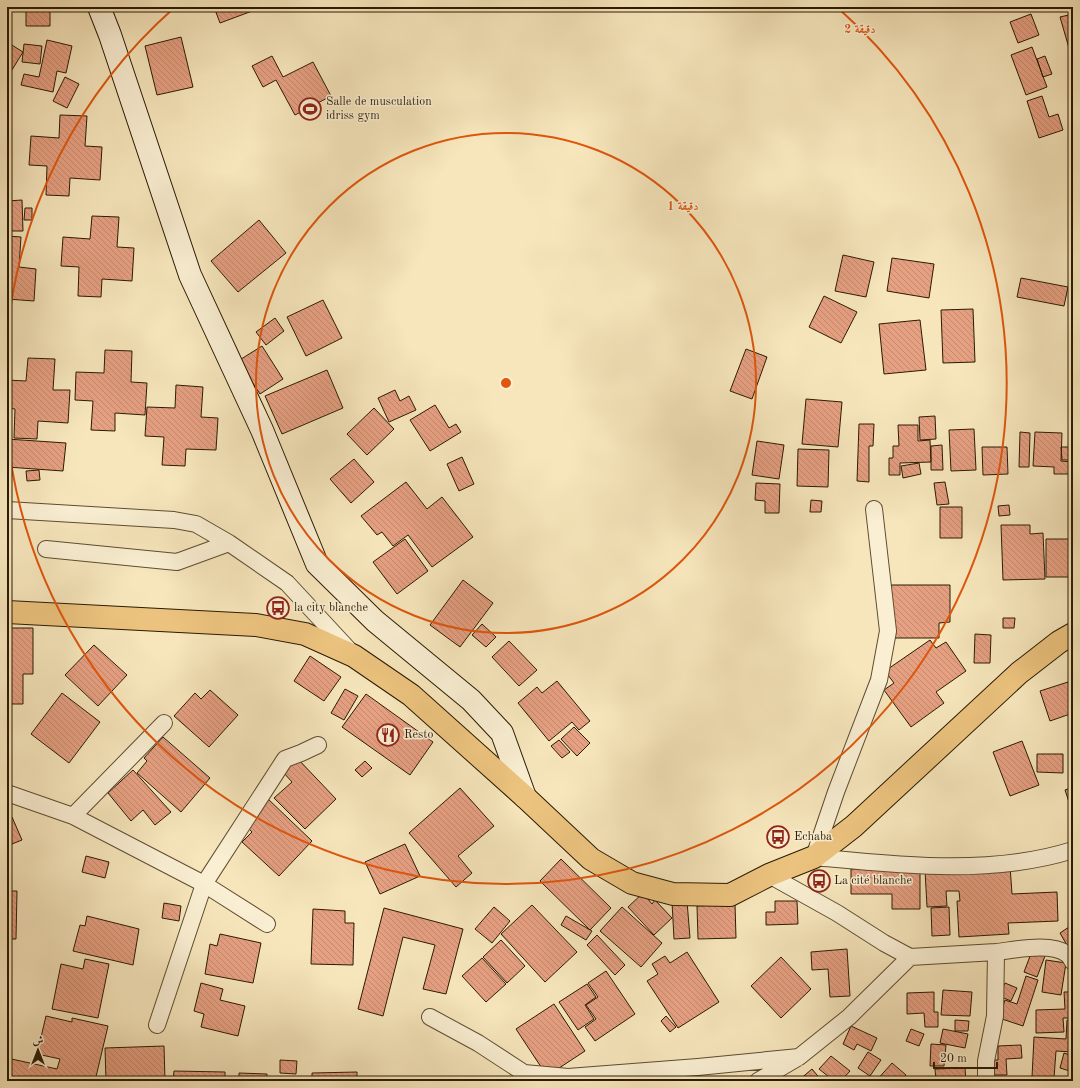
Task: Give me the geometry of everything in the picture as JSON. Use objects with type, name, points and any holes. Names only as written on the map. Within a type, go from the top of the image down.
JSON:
[{"type":"main road","points":[[7,612],[256,625],[305,634],[354,656],[411,695],[591,859],[632,883],[673,894],[730,895],[769,875],[814,857],[854,826],[1019,673],[1059,642],[1073,634]]},
{"type":"street","points":[[99,7],[110,35],[190,275],[262,430],[317,564],[375,621],[471,700],[502,733],[524,797]]},
{"type":"street","points":[[874,509],[888,631],[879,680],[836,792],[814,857],[933,866],[991,865],[1056,855],[1073,850]]},
{"type":"street","points":[[7,510],[174,520],[196,524],[229,543],[287,583],[354,656]]},
{"type":"street","points":[[46,549],[177,562],[229,543]]},
{"type":"street","points":[[73,816],[164,723]]},
{"type":"street","points":[[157,1025],[204,884],[285,759],[318,745]]},
{"type":"street","points":[[7,793],[73,816],[204,884],[267,924]]},
{"type":"street","points":[[769,875],[837,913],[884,943],[910,957],[1050,947],[1067,954],[1073,962]]},
{"type":"street","points":[[986,1081],[986,1061],[995,1016],[996,952]]},
{"type":"street","points":[[758,1081],[799,1057],[849,1017],[910,957]]},
{"type":"street","points":[[430,1017],[478,1043],[524,1073],[568,1077],[698,1067],[799,1057]]},
{"type":"building","points":[[26,7],[50,7],[50,26],[26,26]]},
{"type":"building","points":[[214,7],[263,7],[220,23]]},
{"type":"building","points":[[1031,14],[1039,35],[1018,43],[1010,22]]},
{"type":"building","points":[[1073,14],[1073,62],[1060,17]]},
{"type":"building","points":[[181,37],[193,87],[157,95],[145,46]]},
{"type":"building","points":[[47,40],[72,46],[66,73],[57,71],[53,92],[21,85],[24,74],[39,77]]},
{"type":"building","points":[[7,42],[23,52],[7,78]]},
{"type":"building","points":[[24,44],[42,46],[40,64],[22,62]]},
{"type":"building","points":[[1032,47],[1047,87],[1026,95],[1011,55]]},
{"type":"building","points":[[272,56],[283,77],[313,62],[331,96],[295,115],[276,80],[263,87],[252,66]]},
{"type":"building","points":[[1045,56],[1052,74],[1043,77],[1037,59]]},
{"type":"building","points":[[65,77],[79,84],[67,108],[53,101]]},
{"type":"building","points":[[1042,96],[1049,117],[1058,114],[1063,130],[1039,138],[1027,101]]},
{"type":"building","points":[[60,115],[87,116],[85,146],[102,147],[100,180],[70,178],[69,196],[46,195],[47,166],[29,165],[31,136],[59,138]]},
{"type":"building","points":[[22,200],[23,231],[7,231],[7,201]]},
{"type":"building","points":[[25,208],[32,208],[32,220],[24,220]]},
{"type":"building","points":[[92,216],[119,217],[117,247],[134,248],[132,281],[102,279],[101,297],[78,296],[79,267],[61,266],[63,237],[90,239]]},
{"type":"building","points":[[259,220],[286,253],[238,292],[211,261]]},
{"type":"building","points":[[7,236],[21,237],[19,267],[36,269],[34,301],[7,299]]},
{"type":"building","points":[[843,255],[874,262],[866,297],[835,291]]},
{"type":"building","points":[[892,258],[934,264],[929,298],[887,291]]},
{"type":"building","points":[[1021,278],[1068,287],[1064,306],[1017,297]]},
{"type":"building","points":[[824,296],[857,312],[841,343],[809,327]]},
{"type":"building","points":[[323,300],[342,338],[306,356],[287,317]]},
{"type":"building","points":[[973,309],[975,362],[943,363],[941,310]]},
{"type":"building","points":[[275,318],[284,331],[266,345],[256,332]]},
{"type":"building","points":[[920,320],[926,370],[884,374],[879,324]]},
{"type":"building","points":[[262,346],[283,379],[260,394],[238,361]]},
{"type":"building","points":[[746,349],[767,357],[752,399],[730,391]]},
{"type":"building","points":[[105,350],[132,351],[131,382],[147,383],[145,415],[115,413],[115,431],[91,430],[93,401],[75,400],[76,372],[104,373]]},
{"type":"building","points":[[28,358],[55,359],[53,390],[70,390],[68,423],[38,421],[37,439],[14,438],[15,409],[7,408],[7,380],[26,381]]},
{"type":"building","points":[[327,370],[343,408],[282,434],[265,396]]},
{"type":"building","points":[[176,385],[203,387],[201,417],[218,418],[216,450],[186,449],[185,466],[162,465],[164,437],[145,436],[147,407],[175,408]]},
{"type":"building","points":[[395,390],[400,401],[409,396],[416,410],[389,422],[378,398]]},
{"type":"building","points":[[806,399],[842,402],[838,447],[802,444]]},
{"type":"building","points":[[435,405],[449,428],[456,424],[461,432],[430,451],[410,420]]},
{"type":"building","points":[[374,408],[394,429],[367,455],[347,434]]},
{"type":"building","points":[[935,416],[936,439],[920,440],[919,417]]},
{"type":"building","points":[[859,424],[874,424],[873,446],[869,446],[869,482],[857,481]]},
{"type":"building","points":[[898,425],[918,425],[918,441],[930,440],[931,462],[900,463],[900,475],[889,475],[889,458],[893,458],[893,446],[899,446]]},
{"type":"building","points":[[974,429],[976,470],[951,471],[949,430]]},
{"type":"building","points":[[1020,432],[1030,433],[1029,467],[1019,467]]},
{"type":"building","points":[[1035,432],[1062,433],[1061,461],[1072,462],[1073,448],[1073,474],[1054,474],[1054,467],[1033,466]]},
{"type":"building","points":[[7,439],[66,443],[63,471],[7,467]]},
{"type":"building","points":[[757,441],[784,445],[779,479],[752,475]]},
{"type":"building","points":[[942,445],[943,470],[931,470],[931,446]]},
{"type":"building","points":[[982,447],[1007,447],[1008,474],[983,475]]},
{"type":"building","points":[[1061,447],[1071,447],[1071,460],[1062,460]]},
{"type":"building","points":[[798,449],[829,450],[828,487],[797,486]]},
{"type":"building","points":[[462,457],[474,484],[459,491],[447,464]]},
{"type":"building","points":[[354,459],[374,482],[351,503],[330,479]]},
{"type":"building","points":[[919,463],[921,474],[903,478],[901,466]]},
{"type":"building","points":[[39,470],[40,480],[27,481],[26,471]]},
{"type":"building","points":[[406,482],[427,509],[442,497],[473,537],[432,567],[408,535],[393,546],[382,532],[377,535],[361,516]]},
{"type":"building","points":[[945,482],[949,504],[937,505],[934,483]]},
{"type":"building","points":[[756,483],[780,484],[779,513],[765,513],[765,501],[755,500]]},
{"type":"building","points":[[811,500],[822,501],[821,512],[810,512]]},
{"type":"building","points":[[1009,505],[1010,515],[999,516],[998,506]]},
{"type":"building","points":[[940,507],[962,507],[962,538],[940,538]]},
{"type":"building","points":[[1001,525],[1030,525],[1030,534],[1043,533],[1045,579],[1003,580]]},
{"type":"building","points":[[405,539],[428,571],[397,594],[373,562]]},
{"type":"building","points":[[1046,539],[1073,539],[1073,577],[1046,577]]},
{"type":"building","points":[[463,580],[493,603],[460,647],[430,625]]},
{"type":"building","points":[[891,585],[950,585],[950,622],[939,623],[939,638],[891,638]]},
{"type":"building","points":[[1003,618],[1015,618],[1014,628],[1003,628]]},
{"type":"building","points":[[482,624],[496,637],[486,647],[472,635]]},
{"type":"building","points":[[7,628],[33,628],[33,674],[23,674],[23,704],[7,704]]},
{"type":"building","points":[[975,634],[991,635],[990,663],[974,663]]},
{"type":"building","points":[[930,640],[936,648],[946,642],[966,671],[936,692],[944,703],[911,727],[884,690],[894,683],[885,671]]},
{"type":"building","points":[[509,641],[537,670],[519,686],[492,657]]},
{"type":"building","points":[[94,645],[127,675],[98,706],[65,675]]},
{"type":"building","points":[[310,656],[341,677],[324,701],[294,681]]},
{"type":"building","points":[[557,681],[590,721],[579,730],[572,722],[549,741],[518,703],[537,687],[542,693]]},
{"type":"building","points":[[1068,682],[1073,698],[1073,713],[1050,721],[1040,691]]},
{"type":"building","points":[[345,689],[358,696],[344,720],[331,713]]},
{"type":"building","points":[[210,690],[238,715],[209,747],[174,716],[195,693],[201,699]]},
{"type":"building","points":[[62,693],[100,722],[69,763],[31,734]]},
{"type":"building","name":"Resto","points":[[366,694],[433,742],[410,775],[342,727]]},
{"type":"building","points":[[574,727],[590,743],[577,756],[561,739]]},
{"type":"building","points":[[163,737],[210,778],[181,812],[137,773],[147,761],[144,758]]},
{"type":"building","points":[[559,740],[570,752],[562,758],[551,746]]},
{"type":"building","points":[[1022,741],[1039,785],[1010,796],[993,752]]},
{"type":"building","points":[[1037,754],[1063,754],[1063,773],[1037,772]]},
{"type":"building","points":[[297,758],[336,799],[305,829],[274,798],[292,782],[283,772]]},
{"type":"building","points":[[365,761],[372,768],[362,777],[355,770]]},
{"type":"building","points":[[133,770],[171,812],[155,825],[143,810],[131,821],[108,793]]},
{"type":"building","points":[[1073,787],[1073,814],[1065,790]]},
{"type":"building","points":[[460,788],[494,826],[458,856],[472,873],[456,887],[409,833]]},
{"type":"building","points":[[267,798],[312,841],[279,876],[242,842],[252,832],[243,823]]},
{"type":"building","points":[[12,817],[22,840],[12,844],[7,832],[7,819]]},
{"type":"building","points":[[405,844],[420,876],[380,894],[365,862]]},
{"type":"building","points":[[86,856],[109,862],[105,878],[82,872]]},
{"type":"building","points":[[561,859],[611,908],[590,930],[540,881]]},
{"type":"building","points":[[1010,866],[1012,894],[1057,892],[1058,921],[1008,923],[1009,934],[959,937],[957,901],[960,901],[959,891],[946,891],[947,906],[927,907],[925,870]]},
{"type":"building","points":[[851,869],[920,869],[920,909],[892,909],[892,894],[851,894]]},
{"type":"building","points":[[7,891],[17,891],[16,939],[7,939]]},
{"type":"building","points":[[643,893],[652,904],[655,900],[672,918],[654,935],[628,907]]},
{"type":"building","points":[[687,901],[690,938],[674,939],[672,902]]},
{"type":"building","points":[[775,901],[797,901],[798,924],[766,925],[766,912],[775,912]]},
{"type":"building","points":[[164,903],[181,906],[179,921],[162,918]]},
{"type":"building","points":[[735,904],[736,938],[698,939],[697,906]]},
{"type":"building","points":[[532,905],[577,952],[545,982],[501,934]]},
{"type":"building","points":[[494,907],[510,921],[492,943],[475,929]]},
{"type":"building","points":[[622,907],[662,943],[641,967],[600,931]]},
{"type":"building","points":[[949,907],[950,935],[932,936],[931,908]]},
{"type":"building","points":[[384,908],[463,929],[446,994],[423,989],[435,945],[403,937],[383,1016],[358,1009]]},
{"type":"building","points":[[313,909],[345,911],[345,923],[354,923],[353,965],[311,964]]},
{"type":"building","points":[[87,916],[139,929],[133,965],[73,951],[80,925],[85,926]]},
{"type":"building","points":[[566,916],[592,931],[586,940],[561,925]]},
{"type":"building","points":[[1069,927],[1073,935],[1073,956],[1060,933]]},
{"type":"building","points":[[220,934],[261,943],[253,983],[205,974],[210,944],[217,946]]},
{"type":"building","points":[[597,935],[625,965],[615,975],[587,945]]},
{"type":"building","points":[[501,940],[525,966],[507,983],[483,957]]},
{"type":"building","points":[[847,949],[850,996],[830,997],[828,969],[812,970],[811,952]]},
{"type":"building","points":[[1032,951],[1045,956],[1037,977],[1024,972]]},
{"type":"building","points":[[687,952],[719,1002],[678,1028],[647,981],[658,974],[652,964],[665,956],[670,963]]},
{"type":"building","points":[[781,957],[811,989],[781,1018],[751,986]]},
{"type":"building","points":[[482,958],[506,984],[486,1002],[462,976]]},
{"type":"building","points":[[85,959],[109,964],[98,1018],[52,1009],[61,964],[83,969]]},
{"type":"building","points":[[1046,960],[1066,963],[1061,995],[1042,992]]},
{"type":"building","points":[[606,971],[635,1014],[595,1041],[585,1027],[596,1019],[586,1005],[598,997],[588,983]]},
{"type":"building","points":[[1026,976],[1038,980],[1023,1026],[999,1018],[1005,1000],[1017,1004]]},
{"type":"building","points":[[201,983],[223,989],[220,1000],[245,1006],[238,1036],[201,1027],[204,1014],[194,1011]]},
{"type":"building","points":[[1005,983],[1017,988],[1011,1001],[999,996]]},
{"type":"building","points":[[587,984],[596,997],[585,1005],[594,1019],[578,1030],[559,1002]]},
{"type":"building","points":[[943,990],[972,992],[970,1016],[941,1015]]},
{"type":"building","points":[[934,992],[934,1012],[938,1012],[938,1027],[925,1027],[924,1013],[907,1014],[907,993]]},
{"type":"building","points":[[1064,992],[1073,992],[1073,1018],[1063,1018],[1064,1032],[1036,1033],[1036,1010],[1065,1009]]},
{"type":"building","points":[[554,1004],[585,1051],[547,1076],[516,1029]]},
{"type":"building","points":[[46,1016],[72,1022],[72,1018],[108,1026],[95,1081],[7,1081],[7,1058],[57,1069],[60,1059],[37,1054]]},
{"type":"building","points":[[666,1016],[676,1027],[670,1032],[661,1021]]},
{"type":"building","points":[[955,1020],[969,1021],[968,1031],[955,1031]]},
{"type":"building","points":[[1067,1020],[1073,1021],[1073,1052],[1056,1051],[1054,1078],[1032,1077],[1034,1037],[1066,1039]]},
{"type":"building","points":[[851,1026],[877,1038],[871,1051],[857,1044],[854,1050],[843,1044]]},
{"type":"building","points":[[911,1029],[924,1034],[919,1046],[906,1041]]},
{"type":"building","points":[[943,1029],[968,1034],[965,1048],[940,1043]]},
{"type":"building","points":[[931,1044],[946,1045],[944,1066],[930,1066]]},
{"type":"building","points":[[1021,1045],[1022,1058],[1006,1059],[1007,1075],[985,1075],[984,1060],[998,1060],[998,1046]]},
{"type":"building","points":[[164,1046],[165,1081],[106,1081],[105,1048]]},
{"type":"building","points":[[868,1052],[881,1060],[870,1076],[858,1068]]},
{"type":"building","points":[[1064,1053],[1073,1056],[1073,1072],[1060,1068]]},
{"type":"building","points":[[831,1056],[850,1071],[841,1081],[834,1081],[819,1069]]},
{"type":"building","points":[[280,1060],[297,1061],[296,1074],[280,1073]]},
{"type":"building","points":[[892,1063],[906,1075],[901,1081],[876,1081]]},
{"type":"building","points":[[965,1068],[966,1081],[936,1081],[935,1069]]},
{"type":"building","points":[[812,1069],[822,1081],[798,1081]]},
{"type":"building","points":[[174,1071],[225,1072],[225,1081],[173,1081]]},
{"type":"building","points":[[357,1072],[357,1081],[312,1081],[312,1073]]},
{"type":"building","points":[[239,1073],[267,1074],[267,1081],[239,1081]]},
{"type":"building","points":[[926,1080],[926,1081],[909,1081]]},
{"type":"place","name":"Salle de musculation idriss gym","points":[[310,109]]},
{"type":"place","name":"la city blanche","points":[[278,608]]},
{"type":"place","name":"Resto","points":[[388,735]]},
{"type":"place","name":"Echaba","points":[[778,837]]},
{"type":"place","name":"La cité blanche","points":[[819,881]]}]
